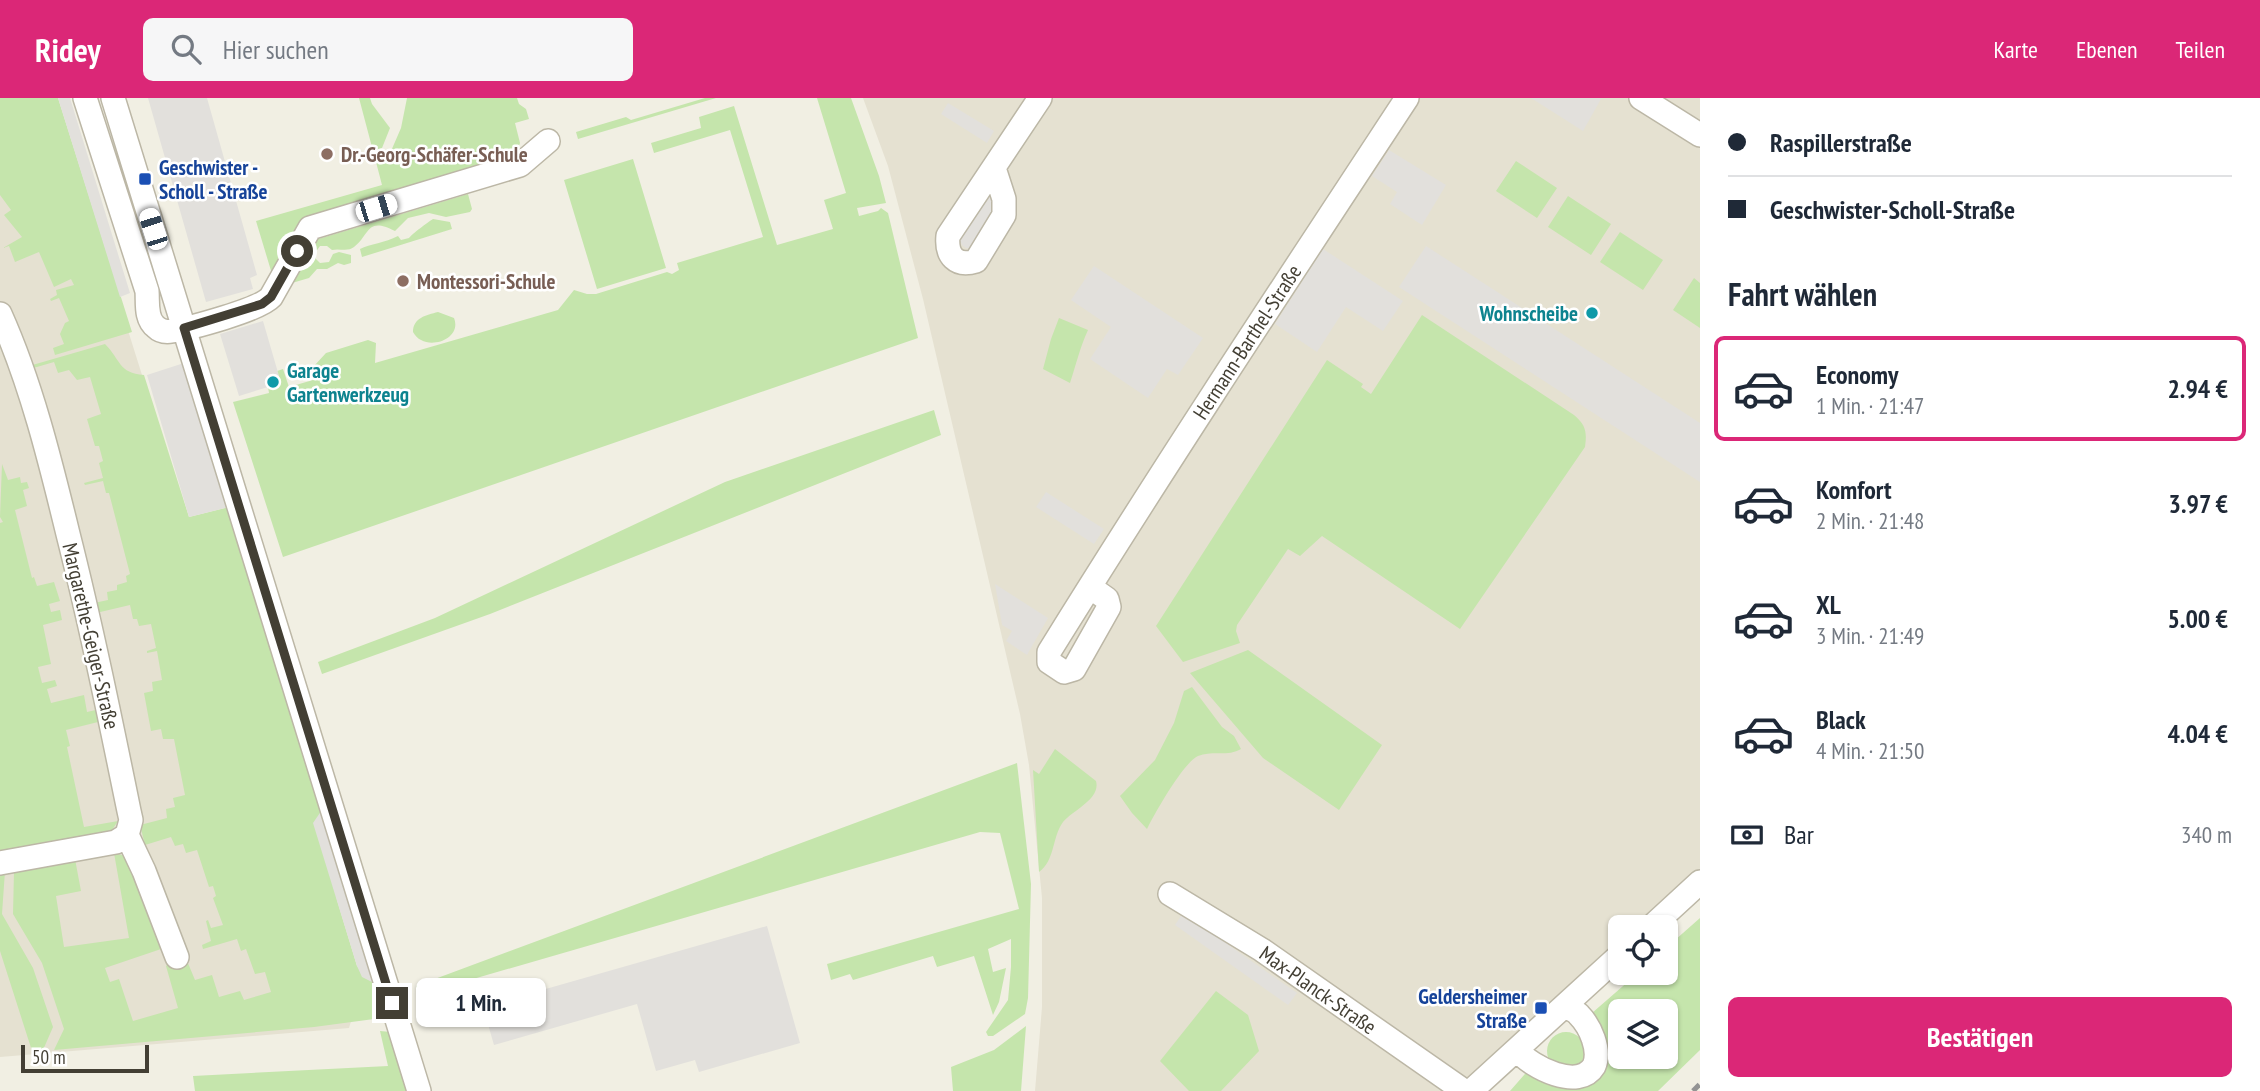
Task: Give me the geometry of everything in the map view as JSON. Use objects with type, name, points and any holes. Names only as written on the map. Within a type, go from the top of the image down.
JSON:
[{"type":"street","points":[[85,98],[147,291],[149,317],[156,328],[164,331],[184,328],[256,307],[267,300],[310,228],[520,165],[548,141]]},
{"type":"street","points":[[113,98],[419,1091]]},
{"type":"street","points":[[994,168],[1040,98]]},
{"type":"street","name":"Hermann-Barthel-Straße","points":[[1090,587],[1227,369],[1407,98]]},
{"type":"street","points":[[1641,98],[1700,135]]},
{"type":"street","name":"Margarethe-Geiger-Straße","points":[[0,314],[15,349],[42,434],[78,571],[131,820],[127,835],[177,957]]},
{"type":"street","points":[[0,863],[116,842],[127,835]]},
{"type":"street","points":[[1664,915],[1700,882]]},
{"type":"street","name":"Max-Planck-Straße","points":[[1170,894],[1262,950],[1464,1091]]},
{"type":"street","points":[[1471,1091],[1608,966]]},
{"type":"street","points":[[1517,1050],[1537,1070],[1553,1078],[1571,1080],[1586,1075],[1594,1065],[1596,1051],[1591,1033],[1578,1013],[1565,1006]]},
{"type":"shaded area","points":[[0,98],[55,98],[300,878],[355,1008],[349,1028],[0,1057]]},
{"type":"shaded area","points":[[58,98],[70,98],[130,293],[120,297]]},
{"type":"shaded area","points":[[148,98],[207,98],[257,275],[250,278],[253,289],[206,302]]},
{"type":"shaded area","points":[[863,98],[1700,98],[1700,875],[1658,915],[1608,915],[1608,961],[1471,1091],[1035,1091],[1042,1007],[1042,898],[1029,765],[1020,714],[923,299],[888,166]]},
{"type":"shaded area","points":[[1531,98],[1600,98],[1601,99],[1583,131]]},
{"type":"shaded area","points":[[948,103],[994,131],[987,143],[941,114]]},
{"type":"shaded area","points":[[1389,150],[1446,185],[1422,225],[1390,204],[1397,192],[1372,176]]},
{"type":"shaded area","points":[[987,188],[996,213],[971,249],[966,248],[957,234]]},
{"type":"shaded area","points":[[1426,246],[1700,423],[1700,482],[1399,287]]},
{"type":"shaded area","points":[[1323,249],[1403,301],[1383,331],[1346,307],[1317,352],[1275,324]]},
{"type":"shaded area","points":[[1094,266],[1203,338],[1178,375],[1167,369],[1148,398],[1090,359],[1111,327],[1071,300]]},
{"type":"shaded area","points":[[263,321],[279,376],[266,379],[268,387],[239,396],[220,334]]},
{"type":"shaded area","points":[[184,363],[229,507],[189,517],[147,375]]},
{"type":"shaded area","points":[[1046,492],[1104,529],[1094,544],[1036,507]]},
{"type":"shaded area","points":[[995,584],[1048,618],[1027,655],[1006,641],[1012,631],[1002,625]]},
{"type":"shaded area","points":[[324,807],[378,985],[362,977],[357,966],[313,823]]},
{"type":"shaded area","points":[[1183,913],[1297,993],[1288,1005],[1175,925]]},
{"type":"shaded area","points":[[767,926],[800,1043],[699,1072],[695,1060],[656,1071],[637,1004],[494,1045],[483,1007]]},
{"type":"green space","points":[[0,98],[58,98],[132,332],[55,355],[53,348],[64,344],[60,334],[65,323],[69,321],[59,298],[50,299],[57,295],[56,290],[74,285],[71,279],[54,287],[39,252],[15,262],[9,246],[3,248],[22,237],[4,215],[11,210],[0,195]]},
{"type":"green space","points":[[359,98],[370,98],[390,128],[382,148],[373,151]]},
{"type":"green space","points":[[407,98],[517,98],[519,104],[526,109],[529,119],[515,123],[520,143],[516,155],[303,218],[272,274],[256,221],[382,185],[376,162],[388,158],[401,128]]},
{"type":"green space","points":[[705,98],[716,98],[578,139],[576,132],[626,117],[631,120]]},
{"type":"green space","points":[[817,98],[851,98],[886,203],[857,208],[859,216],[881,208],[888,213],[918,338],[283,557],[233,402],[269,393],[268,387],[281,383],[277,371],[283,369],[289,387],[313,380],[314,366],[326,353],[368,340],[376,343],[375,363],[558,310],[574,290],[596,294],[667,272],[672,274],[679,270],[677,263],[763,237],[730,130],[654,153],[651,143],[701,128],[699,117],[734,106],[777,245],[833,229],[824,200],[846,193]]},
{"type":"green space","points":[[633,159],[666,268],[597,289],[564,180]]},
{"type":"green space","points":[[1516,161],[1557,188],[1537,218],[1496,191]]},
{"type":"green space","points":[[468,194],[472,209],[470,212],[446,217],[429,213],[408,218],[395,231],[379,225],[374,226],[349,249],[332,250],[327,246],[320,246],[315,253],[320,263],[329,262],[333,254],[339,252],[351,255],[351,263],[338,263],[327,269],[317,269],[309,278],[292,283],[315,240]]},
{"type":"green space","points":[[1568,196],[1611,224],[1591,255],[1548,227]]},
{"type":"green space","points":[[433,219],[450,222],[452,229],[362,257],[360,249],[398,236],[401,240],[409,238]]},
{"type":"green space","points":[[1620,232],[1663,260],[1643,290],[1600,262]]},
{"type":"green space","points":[[1694,278],[1700,283],[1700,328],[1673,310]]},
{"type":"green space","points":[[438,312],[454,318],[453,332],[448,338],[433,343],[418,338],[413,332],[415,323]]},
{"type":"green space","points":[[1422,315],[1574,415],[1586,433],[1585,447],[1460,629],[1322,536],[1300,556],[1288,549],[1237,625],[1240,643],[1183,662],[1156,626],[1327,360],[1363,384],[1361,387],[1371,394]]},
{"type":"green space","points":[[1059,318],[1088,330],[1070,383],[1043,369]]},
{"type":"green space","points":[[105,344],[124,369],[144,375],[189,517],[229,507],[324,807],[337,900],[357,966],[378,985],[389,1017],[314,1027],[54,1050],[64,1029],[42,963],[13,914],[14,871],[75,859],[81,891],[56,896],[64,947],[129,938],[114,853],[129,857],[164,948],[105,968],[110,982],[119,979],[133,1021],[178,1008],[166,966],[185,956],[195,980],[212,975],[219,997],[240,991],[244,1000],[271,992],[265,972],[255,974],[246,949],[241,951],[237,939],[203,949],[202,945],[211,941],[206,921],[208,920],[211,928],[223,925],[213,898],[216,896],[213,886],[209,887],[197,850],[186,853],[183,844],[175,846],[171,837],[145,845],[140,825],[167,818],[166,809],[175,807],[173,798],[185,795],[174,739],[163,739],[161,729],[151,731],[144,693],[153,691],[152,682],[162,680],[157,651],[147,653],[156,648],[151,624],[139,626],[137,619],[133,619],[130,605],[96,613],[94,603],[108,600],[107,592],[117,590],[117,585],[127,582],[126,576],[130,574],[109,493],[106,493],[103,481],[84,483],[103,478],[99,463],[103,461],[99,446],[95,446],[87,419],[101,414],[90,377],[77,380],[69,370],[58,373],[54,362],[30,369],[29,366]]},
{"type":"green space","points":[[934,410],[941,435],[490,614],[322,674],[318,662],[435,618],[725,482]]},
{"type":"green space","points":[[2,464],[8,480],[20,477],[21,483],[27,482],[29,488],[23,490],[27,506],[15,510],[32,578],[34,577],[37,586],[54,582],[60,601],[49,604],[51,612],[60,610],[62,620],[43,625],[51,664],[38,667],[42,683],[55,680],[57,686],[47,689],[51,703],[84,695],[87,712],[100,709],[102,721],[66,730],[70,746],[67,747],[84,827],[118,821],[112,830],[100,838],[0,855],[0,523],[3,522],[0,517]]},
{"type":"green space","points":[[1248,650],[1382,745],[1339,810],[1263,758],[1190,673]]},
{"type":"green space","points":[[1192,687],[1222,727],[1234,736],[1241,749],[1231,753],[1204,754],[1192,760],[1170,789],[1147,829],[1120,796],[1155,760],[1174,723],[1184,691]]},
{"type":"green space","points":[[1055,749],[1096,781],[1096,787],[1090,799],[1063,822],[1048,862],[1039,872],[1033,770],[1039,774]]},
{"type":"green space","points":[[1017,763],[1031,884],[1028,998],[1025,1014],[993,1036],[988,1036],[986,1032],[1008,1000],[1011,939],[988,949],[993,972],[1006,968],[999,1002],[993,1015],[974,956],[937,967],[933,956],[853,980],[850,974],[831,980],[827,964],[1019,909],[1000,833],[980,832],[418,995],[416,986]]},
{"type":"green space","points":[[5,871],[2,914],[33,968],[53,1027],[43,1050],[32,1051],[0,951],[0,872]]},
{"type":"green space","points":[[1700,918],[1700,1050],[1658,1091],[1510,1091],[1532,1066],[1586,1075],[1584,1020],[1608,999],[1608,1069],[1678,1069],[1678,999],[1608,999],[1624,985],[1678,985],[1678,937]]},
{"type":"green space","points":[[1216,991],[1248,1015],[1259,1051],[1221,1091],[1189,1091],[1160,1061]]},
{"type":"green space","points":[[1026,1026],[1021,1091],[953,1091],[951,1067],[994,1050]]},
{"type":"green space","points":[[380,1031],[391,1032],[411,1091],[195,1091],[193,1076],[388,1066]]},
{"type":"green space","points":[[1566,1032],[1579,1038],[1585,1051],[1579,1064],[1566,1070],[1553,1064],[1547,1051],[1553,1038]]},
{"type":"railway","points":[[1693,1091],[1700,1084]]},
{"type":"place","name":"Dr.-Georg-Schäfer-Schule","points":[[327,154]]},
{"type":"place","name":"Geschwister - Scholl - Straße","points":[[145,179]]},
{"type":"place","name":"Montessori-Schule","points":[[403,281]]},
{"type":"place","name":"Wohnscheibe","points":[[1592,313]]},
{"type":"place","name":"Garage Gartenwerkzeug","points":[[273,382]]},
{"type":"place","name":"Geldersheimer Straße","points":[[1541,1008]]},
{"type":"route","points":[[297,251],[271,297],[262,304],[184,328],[392,1003]]}]
